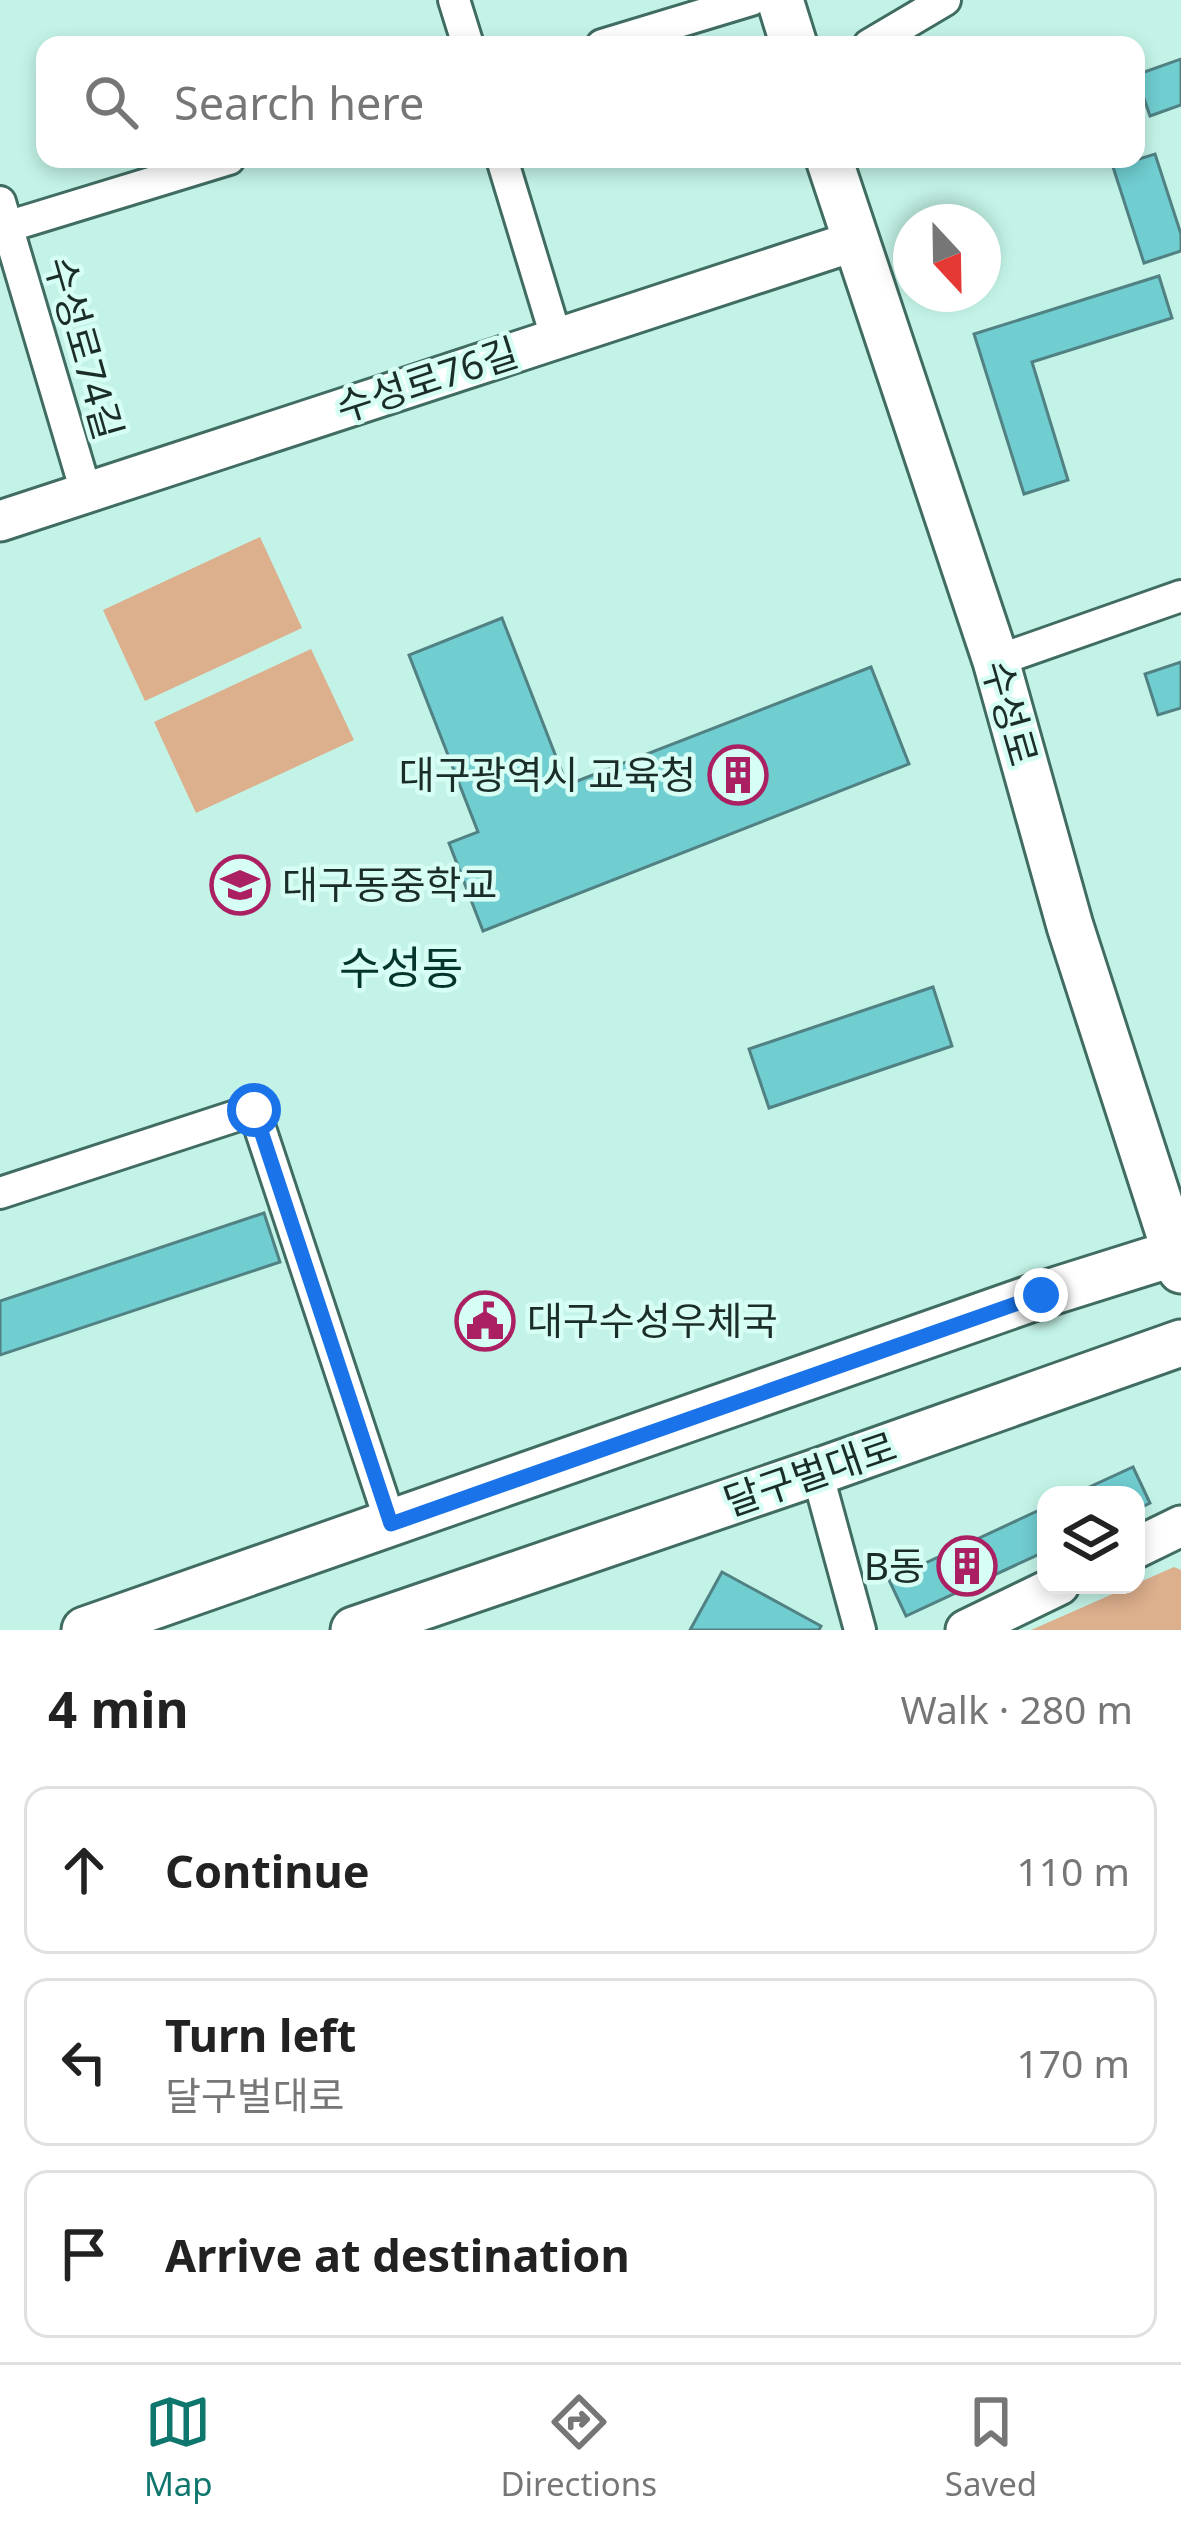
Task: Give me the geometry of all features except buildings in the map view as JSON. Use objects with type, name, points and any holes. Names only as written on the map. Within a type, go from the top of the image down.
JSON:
[{"type":"main road","points":[[780,0],[791,36]]},
{"type":"main road","name":"수성로","points":[[832,168],[996,661],[1070,926],[1179,1258]]},
{"type":"main road","points":[[86,1630],[1041,1295],[1179,1258]]},
{"type":"main road","name":"달구벌대로","points":[[354,1630],[442,1616],[817,1472],[1181,1343]]},
{"type":"street","points":[[454,0],[465,36]]},
{"type":"street","points":[[632,36],[751,0]]},
{"type":"street","points":[[884,36],[945,0]]},
{"type":"street","name":"수성로74길","points":[[86,492],[3,219],[195,168]]},
{"type":"street","points":[[505,168],[556,337]]},
{"type":"street","name":"수성로76길","points":[[0,521],[855,242]]},
{"type":"street","points":[[996,661],[1181,596]]},
{"type":"street","points":[[0,1193],[254,1110],[391,1524]]},
{"type":"street","points":[[817,1472],[860,1630]]},
{"type":"street","points":[[1145,1544],[1181,1526]]},
{"type":"street","points":[[966,1630],[1040,1594]]},
{"type":"shaded area","points":[[260,537],[302,628],[145,701],[103,610]]},
{"type":"shaded area","points":[[311,649],[354,740],[196,813],[154,722]]},
{"type":"shaded area","points":[[1174,1567],[1181,1570],[1181,1630],[1031,1630],[1113,1594],[1145,1594],[1145,1580]]},
{"type":"place","name":"대구광역시 교육청","points":[[738,775]]},
{"type":"place","name":"대구동중학교","points":[[240,885]]},
{"type":"place","name":"대구수성우체국","points":[[485,1321]]},
{"type":"place","name":"B동","points":[[967,1566]]},
{"type":"district","name":"수성동","points":[[401,968]]},
{"type":"route","points":[[254,1110],[391,1524],[1041,1295]]}]
